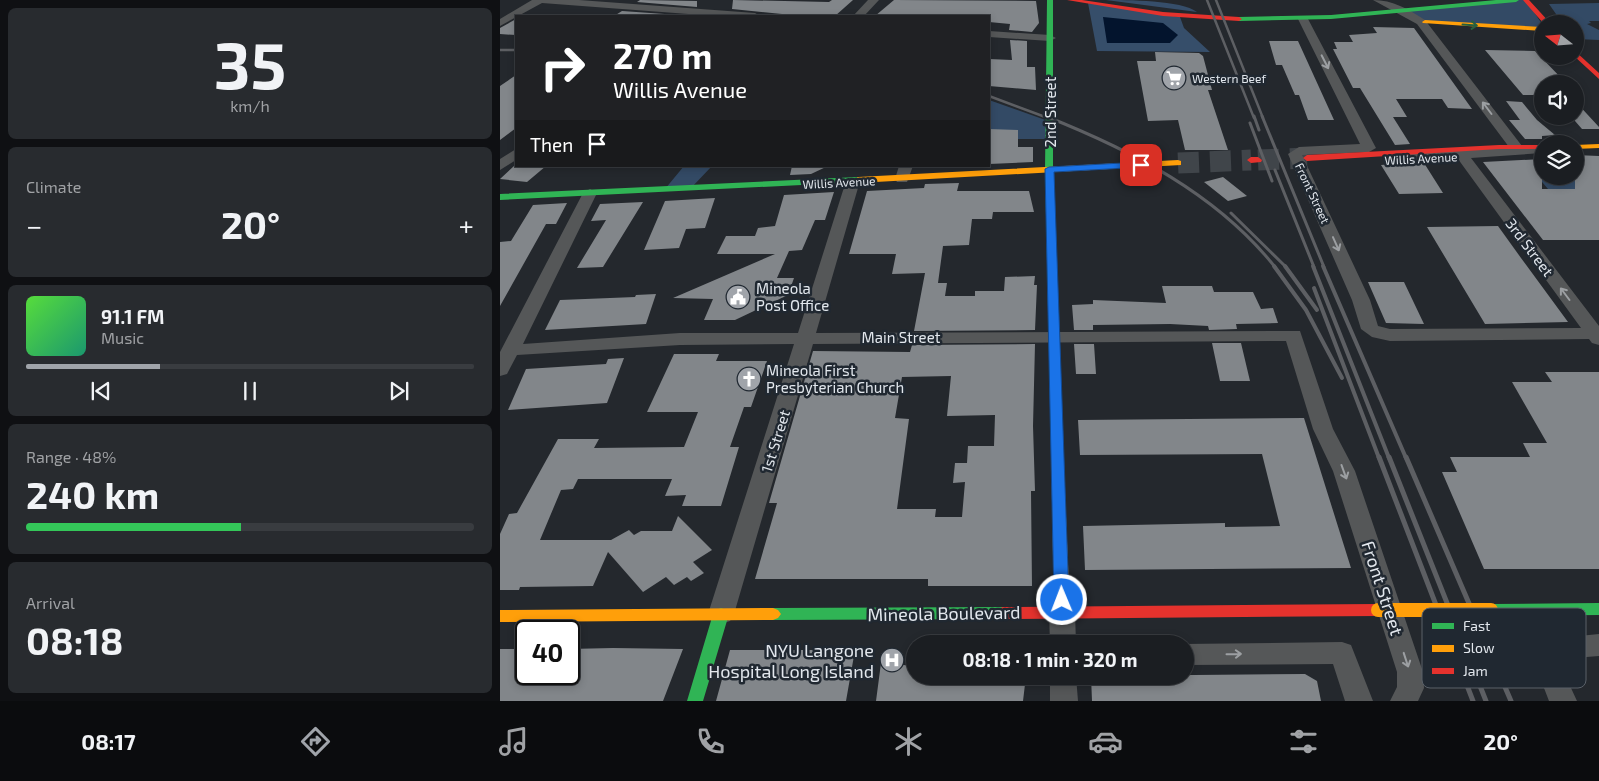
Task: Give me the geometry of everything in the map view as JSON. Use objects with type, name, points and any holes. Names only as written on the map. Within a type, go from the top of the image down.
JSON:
[{"type":"main road","name":"2nd Street","points":[[1050,0],[1049,169],[1062,612]]},
{"type":"main road","points":[[1070,0],[1180,17],[1244,20],[1344,17],[1516,0]]},
{"type":"main road","points":[[1526,0],[1540,15]]},
{"type":"main road","points":[[1344,17],[1534,29]]},
{"type":"main road","points":[[1584,62],[1599,77]]},
{"type":"main road","points":[[1584,147],[1599,146]]},
{"type":"main road","name":"Willis Avenue","points":[[1303,161],[1516,147],[1534,148]]},
{"type":"main road","name":"Willis Avenue","points":[[500,196],[853,181],[904,172],[1049,169],[1178,163]]},
{"type":"main road","name":"Mineola Boulevard","points":[[1586,609],[1599,609]]},
{"type":"main road","name":"Mineola Boulevard","points":[[500,616],[1422,610]]},
{"type":"main road","name":"1st Street","points":[[695,701],[721,614]]},
{"type":"street","points":[[500,23],[539,0],[727,15]]},
{"type":"street","points":[[699,14],[718,0]]},
{"type":"street","points":[[859,15],[874,0]]},
{"type":"street","points":[[1378,0],[1404,11],[1421,22],[1516,147]]},
{"type":"street","name":"Front Street","points":[[1303,19],[1369,148],[1297,152],[1295,154],[1303,161],[1370,329],[1378,333],[1394,335],[1598,335]]},
{"type":"street","points":[[990,34],[1050,38]]},
{"type":"street","name":"Willis Avenue","points":[[1303,161],[1462,155],[1534,149]]},
{"type":"street","points":[[500,166],[515,154]]},
{"type":"street","name":"3rd Street","points":[[1462,155],[1598,335]]},
{"type":"street","name":"1st Street","points":[[721,614],[853,181]]},
{"type":"street","points":[[500,370],[590,193]]},
{"type":"street","name":"Front Street","points":[[1294,335],[1323,428],[1344,471],[1410,672],[1411,688],[1404,701]]},
{"type":"street","name":"Main Street","points":[[510,350],[680,339],[1294,335]]},
{"type":"street","name":"2nd Street","points":[[1062,612],[1062,635]]},
{"type":"street","points":[[1586,646],[1599,645]]},
{"type":"street","points":[[1194,654],[1342,653],[1359,701]]},
{"type":"street","points":[[1063,685],[1064,701]]},
{"type":"street","points":[[1558,688],[1563,701]]},
{"type":"shaded area","points":[[1106,0],[1167,3],[1190,8],[1197,12]]},
{"type":"shaded area","points":[[1526,0],[1536,15],[1534,15],[1534,29],[1421,22],[1404,11]]},
{"type":"shaded area","points":[[1088,3],[1180,17],[1184,28],[1210,52],[1097,51]]},
{"type":"shaded area","points":[[1599,3],[1599,21],[1589,21],[1591,23],[1587,24],[1599,30],[1599,40],[1584,39],[1584,15],[1557,15],[1549,4]]},
{"type":"shaded area","points":[[1103,17],[1163,23],[1178,35],[1170,43],[1107,43]]},
{"type":"shaded area","points":[[990,100],[1051,122],[1051,139],[990,139]]},
{"type":"shaded area","points":[[683,167],[711,167],[691,188],[665,189]]},
{"type":"shaded area","points":[[1584,181],[1599,189],[1548,189],[1545,185],[1584,185]]},
{"type":"building","points":[[640,0],[697,1],[697,7],[637,2]]},
{"type":"building","points":[[733,0],[829,2],[832,0],[853,0],[836,15],[792,15],[732,9]]},
{"type":"building","points":[[894,0],[1036,1],[1039,23],[1032,32],[1009,30],[1010,24],[990,22],[990,15],[876,15]]},
{"type":"building","points":[[622,11],[679,15],[616,15]]},
{"type":"building","points":[[515,20],[515,35],[500,34],[500,28]]},
{"type":"building","points":[[1373,27],[1414,28],[1472,109],[1448,108],[1442,99],[1396,99],[1407,117],[1393,117],[1410,144],[1395,145],[1360,88],[1353,88],[1333,49],[1337,49],[1334,42],[1353,42],[1349,35],[1377,33]]},
{"type":"building","points":[[1010,40],[1027,41],[1027,67],[1035,67],[1036,90],[990,86],[990,59],[1012,60]]},
{"type":"building","points":[[1269,41],[1298,41],[1334,120],[1308,120],[1299,95],[1295,95],[1282,65],[1276,65]]},
{"type":"building","points":[[1485,50],[1534,51],[1534,65],[1549,65],[1558,75],[1534,75],[1534,95],[1523,95]]},
{"type":"building","name":"Western Beef","points":[[1155,52],[1199,53],[1203,56],[1212,90],[1208,90],[1228,150],[1185,150],[1178,120],[1148,121],[1137,61],[1156,61]]},
{"type":"building","points":[[515,76],[515,129],[500,140],[500,86]]},
{"type":"building","points":[[1506,101],[1522,102],[1534,116],[1534,125],[1543,125],[1555,135],[1534,135],[1534,139],[1525,139],[1509,120],[1520,120]]},
{"type":"building","points":[[1584,111],[1599,129],[1582,129],[1578,125],[1584,125]]},
{"type":"building","points":[[990,129],[1018,130],[1018,147],[1033,147],[1033,162],[990,164]]},
{"type":"building","points":[[1584,155],[1599,156],[1599,240],[1543,240],[1483,162],[1534,159],[1534,185],[1542,185],[1542,189],[1575,189],[1575,185],[1584,185]]},
{"type":"building","points":[[1405,161],[1410,164],[1424,163],[1443,193],[1399,194],[1381,165],[1407,163]]},
{"type":"building","points":[[514,166],[545,167],[527,182],[500,179]]},
{"type":"building","points":[[792,167],[826,167],[811,174],[790,175]]},
{"type":"building","points":[[1223,177],[1247,196],[1228,201],[1204,182]]},
{"type":"building","points":[[959,183],[957,191],[1029,191],[1034,212],[993,212],[992,219],[972,219],[969,245],[943,246],[938,283],[947,283],[945,296],[975,296],[975,291],[1004,291],[1005,277],[1035,276],[1034,285],[1037,285],[1035,330],[914,331],[925,273],[892,274],[896,254],[849,254],[867,191],[924,188],[925,184]]},
{"type":"building","points":[[834,192],[825,220],[815,220],[802,250],[789,251],[777,278],[794,278],[788,295],[735,320],[704,320],[713,299],[673,298],[775,254],[717,254],[726,236],[755,236],[758,228],[775,226],[784,195]]},
{"type":"building","points":[[715,198],[705,228],[686,229],[679,248],[644,250],[665,201]]},
{"type":"building","points":[[643,202],[603,267],[577,268],[606,220],[591,221],[600,204]]},
{"type":"building","points":[[567,203],[556,224],[546,224],[500,306],[500,242],[511,241],[533,205]]},
{"type":"building","points":[[1498,226],[1568,322],[1485,324],[1427,227]]},
{"type":"building","points":[[1368,282],[1404,282],[1424,324],[1386,323]]},
{"type":"building","points":[[1162,286],[1212,286],[1214,292],[1253,292],[1261,309],[1273,308],[1278,323],[1236,324],[1237,329],[1209,330],[1208,326],[1170,324],[1093,325],[1093,330],[1074,330],[1072,305],[1093,304],[1093,300],[1166,303]]},
{"type":"building","points":[[656,294],[646,324],[545,330],[560,300],[635,297],[636,295]]},
{"type":"building","points":[[1212,343],[1241,343],[1250,381],[1220,381]]},
{"type":"building","points":[[1035,344],[1033,426],[1035,491],[1031,491],[1032,586],[928,586],[928,579],[755,579],[777,503],[769,503],[813,351],[910,352],[912,345]],"holes":[[[951,376],[947,416],[995,415],[994,446],[968,446],[967,463],[955,463],[953,483],[965,482],[962,517],[935,517],[936,509],[897,509],[909,419],[895,418],[902,377]]]},
{"type":"building","points":[[1074,344],[1094,344],[1096,374],[1076,374]]},
{"type":"building","points":[[674,354],[719,354],[716,361],[767,361],[751,407],[744,407],[730,447],[739,447],[721,506],[682,506],[686,495],[665,496],[672,479],[578,479],[573,489],[561,490],[540,540],[611,540],[629,530],[634,535],[641,531],[672,531],[678,516],[712,550],[693,562],[704,573],[691,581],[687,577],[674,585],[666,577],[643,592],[608,552],[593,586],[520,587],[519,590],[500,590],[500,534],[509,514],[517,513],[558,439],[599,439],[594,448],[684,447],[698,412],[647,412]]},
{"type":"building","points":[[624,358],[607,403],[508,410],[526,369],[606,364],[608,359]]},
{"type":"building","points":[[1545,372],[1599,372],[1599,569],[1484,569],[1442,472],[1457,472],[1450,457],[1530,457],[1523,443],[1547,443],[1512,382],[1552,382]]},
{"type":"building","points":[[1304,418],[1351,568],[1085,570],[1083,526],[1225,523],[1225,527],[1280,526],[1262,454],[1080,455],[1078,420]]},
{"type":"building","points":[[500,649],[515,649],[515,685],[580,685],[580,649],[683,649],[663,701],[500,701]]},
{"type":"building","points":[[730,650],[855,650],[846,701],[716,701]]},
{"type":"building","points":[[881,663],[906,665],[906,685],[1025,685],[1023,701],[876,701]]},
{"type":"building","points":[[1305,674],[1317,681],[1321,701],[1092,701],[1091,685],[1194,685],[1194,675]]},
{"type":"tunnel","points":[[1258,160],[1307,158]]},
{"type":"tunnel","points":[[1178,163],[1251,160]]},
{"type":"railway","points":[[1207,0],[1254,118]]},
{"type":"railway","points":[[1216,0],[1263,118]]},
{"type":"railway","points":[[500,50],[515,50]]},
{"type":"railway","points":[[990,96],[1048,118]]},
{"type":"railway","points":[[1045,116],[1140,159],[1171,177],[1227,217],[1275,267]]},
{"type":"railway","points":[[1254,116],[1259,130]]},
{"type":"railway","points":[[1262,116],[1324,267]]},
{"type":"railway","points":[[1250,123],[1272,181]]},
{"type":"railway","points":[[1275,170],[1314,267]]},
{"type":"railway","points":[[1231,213],[1285,266]]},
{"type":"railway","points":[[1274,266],[1306,310],[1342,378]]},
{"type":"railway","points":[[1285,266],[1317,310]]},
{"type":"railway","points":[[1313,266],[1389,458]]},
{"type":"railway","points":[[1323,266],[1406,458]]},
{"type":"railway","points":[[1314,288],[1379,458]]},
{"type":"railway","points":[[1379,457],[1437,608]]},
{"type":"railway","points":[[1389,457],[1449,608]]},
{"type":"railway","points":[[1406,457],[1471,608]]},
{"type":"railway","points":[[1468,688],[1473,701]]},
{"type":"railway","points":[[1481,688],[1486,701]]},
{"type":"railway","points":[[1505,688],[1511,701]]},
{"type":"traffic: fast","points":[[1050,0],[1049,169],[1057,445]]},
{"type":"traffic: fast","points":[[1239,19],[1331,17],[1516,0]]},
{"type":"traffic: fast","points":[[500,197],[858,180]]},
{"type":"traffic: fast","points":[[1586,609],[1599,609]]},
{"type":"traffic: fast","points":[[773,614],[1003,613]]},
{"type":"traffic: fast","points":[[695,701],[721,614]]},
{"type":"traffic: slow","points":[[1425,22],[1534,29]]},
{"type":"traffic: slow","points":[[1584,147],[1599,146]]},
{"type":"traffic: slow","points":[[858,180],[1178,163]]},
{"type":"traffic: slow","points":[[1057,445],[1062,612]]},
{"type":"traffic: slow","points":[[1378,610],[1422,610]]},
{"type":"traffic: slow","points":[[500,616],[773,614]]},
{"type":"traffic: jam","points":[[1070,0],[1163,14],[1239,19]]},
{"type":"traffic: jam","points":[[1526,0],[1540,15]]},
{"type":"traffic: jam","points":[[1584,62],[1599,77]]},
{"type":"traffic: jam","points":[[1307,158],[1499,147],[1534,147]]},
{"type":"traffic: jam","points":[[1251,160],[1258,160]]},
{"type":"traffic: jam","points":[[1003,613],[1378,610]]},
{"type":"place","name":"Western Beef","points":[[1174,78]]},
{"type":"place","name":"Mineola Post Office","points":[[738,297]]},
{"type":"place","name":"Mineola First Presbyterian Church","points":[[749,379]]},
{"type":"place","name":"NYU Langone Hospital Long Island","points":[[892,660]]},
{"type":"route","points":[[1062,600],[1054,281],[1049,169],[1141,165]]}]
